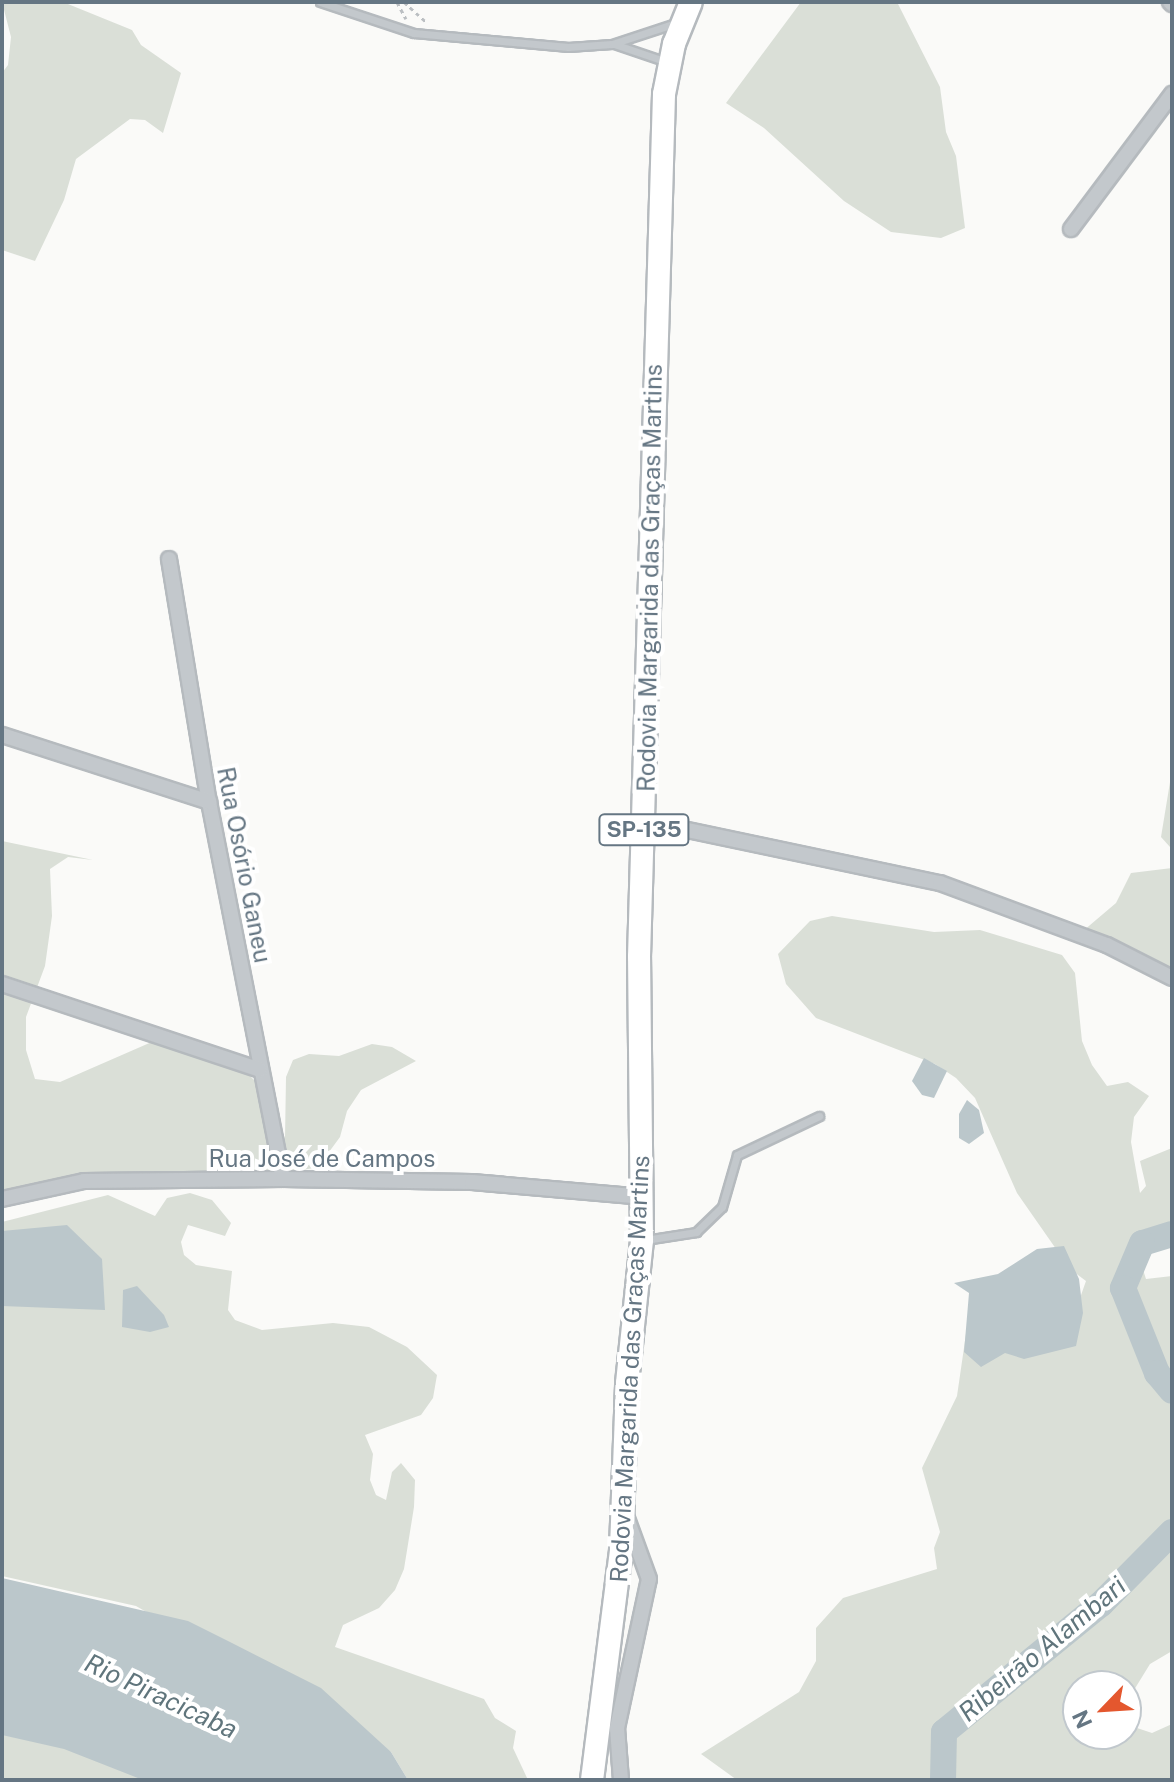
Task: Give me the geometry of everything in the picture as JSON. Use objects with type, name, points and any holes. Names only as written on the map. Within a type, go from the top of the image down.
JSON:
[{"type":"main road","name":"Rodovia Margarida das Graças Martins","points":[[592,1780],[623,1508],[627,1383],[642,1240],[644,1197],[639,957],[662,127],[669,63],[687,12]]},
{"type":"street","points":[[1071,229],[1172,94]]},
{"type":"street","name":"Rua Osório Ganeu","points":[[169,559],[209,802],[283,1179]]},
{"type":"street","points":[[2,735],[209,802]]},
{"type":"street","points":[[645,821],[940,883],[1107,945],[1172,978]]},
{"type":"street","points":[[2,984],[260,1070]]},
{"type":"street","name":"Rua José de Campos","points":[[2,1199],[84,1181],[283,1179],[472,1182],[644,1197]]},
{"type":"street","points":[[621,1780],[618,1721],[649,1579],[644,1555],[623,1508]]},
{"type":"lane","points":[[320,2],[414,33],[568,47],[612,44],[687,12]]},
{"type":"lane","points":[[612,44],[669,63]]},
{"type":"lane","points":[[642,1240],[696,1232],[722,1207],[737,1155],[819,1116]]},
{"type":"path","points":[[404,2],[439,34]]},
{"type":"shaded area","points":[[2,2],[63,2],[132,30],[141,45],[181,73],[163,133],[145,120],[130,119],[76,159],[64,200],[35,261],[2,250],[2,73],[8,65],[11,37]]},
{"type":"shaded area","points":[[801,2],[897,2],[940,87],[946,132],[956,156],[965,228],[941,238],[891,232],[844,201],[764,128],[726,103]]},
{"type":"shaded area","points":[[1172,770],[1172,847],[1170,847],[1161,837]]},
{"type":"shaded area","points":[[2,841],[93,860],[68,857],[50,869],[52,916],[45,966],[26,1017],[26,1050],[35,1079],[60,1082],[154,1041],[244,1070],[262,1088],[285,1138],[286,1077],[293,1060],[309,1054],[339,1056],[372,1044],[392,1047],[416,1061],[361,1090],[347,1111],[340,1137],[318,1167],[261,1178],[119,1182],[2,1199]]},
{"type":"shaded area","points":[[1172,868],[1172,980],[1140,953],[1083,931],[1116,903],[1131,873]]},
{"type":"shaded area","points":[[832,916],[934,932],[980,930],[1062,955],[1075,973],[1082,1041],[1092,1065],[1107,1086],[1128,1082],[1149,1096],[1134,1117],[1131,1142],[1140,1193],[1146,1186],[1140,1161],[1172,1148],[1172,1232],[1154,1240],[1139,1257],[1146,1279],[1172,1276],[1172,1651],[1150,1664],[1142,1677],[1142,1670],[1062,1670],[1062,1750],[1142,1750],[1142,1730],[1152,1733],[1172,1724],[1172,1780],[737,1780],[701,1754],[799,1692],[816,1661],[816,1628],[843,1598],[937,1569],[934,1548],[940,1532],[922,1468],[957,1396],[967,1327],[1074,1315],[1086,1281],[1070,1269],[1017,1193],[975,1098],[956,1078],[935,1064],[816,1018],[786,984],[778,954],[810,921]]},
{"type":"shaded area","points":[[190,1193],[212,1200],[231,1223],[225,1236],[188,1225],[181,1242],[184,1255],[196,1265],[232,1271],[228,1310],[235,1320],[262,1330],[333,1323],[369,1327],[407,1347],[437,1375],[433,1398],[421,1415],[365,1435],[373,1454],[370,1480],[376,1495],[386,1500],[392,1472],[401,1463],[415,1480],[414,1507],[404,1569],[395,1590],[379,1608],[343,1625],[335,1647],[484,1699],[495,1718],[516,1731],[513,1748],[528,1780],[408,1780],[391,1752],[136,1606],[2,1576],[2,1222],[108,1195],[155,1216],[167,1198]]},
{"type":"shaded area","points":[[2,1720],[188,1780],[2,1780]]},
{"type":"water","points":[[924,1058],[947,1071],[934,1098],[922,1095],[912,1081]]},
{"type":"water","points":[[967,1100],[979,1110],[984,1133],[969,1144],[959,1138],[959,1114]]},
{"type":"water","points":[[67,1225],[102,1259],[105,1310],[2,1306],[2,1231]]},
{"type":"water","points":[[1064,1246],[1079,1279],[1083,1313],[1076,1346],[1024,1359],[1005,1353],[981,1367],[964,1352],[969,1293],[954,1283],[998,1274],[1037,1249]]},
{"type":"water","points":[[137,1286],[164,1315],[169,1327],[150,1332],[122,1327],[123,1290]]},
{"type":"water","name":"Rio Piracicaba","points":[[2,1578],[188,1621],[321,1688],[391,1752],[408,1780],[143,1780],[64,1749],[2,1735]]},
{"type":"waterway","name":"Ribeirão Alambari","points":[[1172,1234],[1142,1243],[1123,1288],[1157,1373],[1172,1391]]},
{"type":"waterway","name":"Ribeirão Alambari","points":[[943,1780],[944,1732],[1101,1604],[1172,1532]]}]
